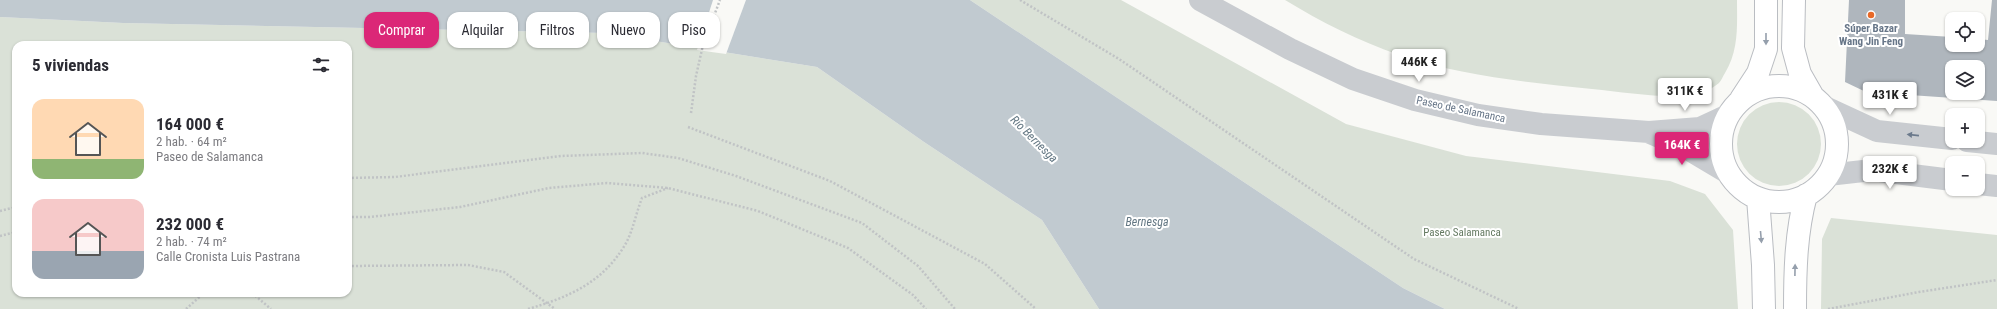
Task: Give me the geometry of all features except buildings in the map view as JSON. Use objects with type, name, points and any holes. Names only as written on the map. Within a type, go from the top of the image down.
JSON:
[{"type":"main road","points":[[1766,0],[1766,49],[1758,73],[1734,107],[1722,134],[1722,154],[1728,173],[1741,188],[1758,198],[1777,202],[1791,200],[1815,190],[1828,175],[1836,158],[1837,141],[1834,123],[1800,74],[1793,48],[1794,0]]},
{"type":"main road","points":[[1734,107],[1758,89],[1777,85],[1795,87],[1818,101]]},
{"type":"main road","points":[[1795,309],[1795,266],[1800,215],[1806,195]]},
{"type":"main road","points":[[1758,198],[1763,265],[1764,309]]},
{"type":"street","name":"Paseo de Salamanca","points":[[1200,0],[1290,49],[1354,79],[1415,100],[1478,115],[1533,122],[1649,132],[1700,128],[1734,107]]},
{"type":"street","points":[[1818,101],[1877,131],[1945,138]]},
{"type":"street","name":"Paseo de Salamanca","points":[[1649,132],[1691,151],[1728,173]]},
{"type":"street","points":[[1985,143],[1997,144]]},
{"type":"street","points":[[1828,175],[1872,170],[1945,179]]},
{"type":"street","points":[[1985,185],[1997,186]]},
{"type":"path","points":[[691,113],[696,76],[703,46],[720,0]]},
{"type":"path","points":[[1020,0],[1119,59],[1414,259],[1520,309]]},
{"type":"path","points":[[688,127],[830,181],[985,264],[1036,309]]},
{"type":"path","points":[[352,178],[395,178],[561,156],[642,153],[678,158],[736,176],[862,223],[918,266],[955,309]]},
{"type":"path","points":[[352,217],[370,217],[460,207],[549,188],[607,183],[668,188],[758,211],[848,248],[913,295],[926,309]]},
{"type":"path","points":[[528,309],[547,303],[584,287],[607,269],[626,244],[642,198],[668,188]]},
{"type":"path","points":[[0,211],[12,208]]},
{"type":"path","points":[[0,236],[12,233]]},
{"type":"path","points":[[352,266],[468,265],[504,272],[555,309]]},
{"type":"path","points":[[1828,309],[1919,292],[1997,280]]},
{"type":"path","points":[[186,309],[200,297]]},
{"type":"path","points":[[257,297],[271,309]]},
{"type":"green space","name":"Paseo Salamanca","points":[[970,0],[1121,0],[1346,124],[1466,156],[1670,181],[1705,194],[1733,230],[1738,309],[1445,309],[1403,288]]},
{"type":"green space","points":[[1285,0],[1737,0],[1736,38],[1730,64],[1719,83],[1715,86],[1697,94],[1687,96],[1648,95],[1543,84],[1494,77],[1423,62],[1384,50],[1355,37],[1312,16]]},
{"type":"green space","points":[[0,17],[123,23],[364,28],[364,48],[439,48],[439,30],[447,30],[447,48],[518,48],[518,31],[526,31],[526,48],[589,48],[589,33],[597,33],[597,48],[660,48],[660,42],[668,43],[668,48],[699,48],[817,67],[924,142],[1042,220],[1099,309],[0,309]]},
{"type":"green space","points":[[1779,102],[1787,103],[1802,109],[1814,121],[1820,136],[1820,152],[1814,167],[1802,179],[1787,185],[1779,186],[1771,185],[1756,179],[1744,167],[1738,152],[1737,144],[1738,136],[1744,121],[1756,109],[1771,103]]},
{"type":"green space","points":[[1831,218],[1997,235],[1997,309],[1821,309],[1822,239]]},
{"type":"water","name":"Bernesga","points":[[0,0],[970,0],[1403,288],[1445,309],[1099,309],[1042,220],[924,142],[817,67],[699,48],[720,48],[720,12],[668,12],[668,43],[660,42],[660,12],[597,12],[597,33],[589,33],[589,12],[526,12],[526,31],[518,31],[518,12],[447,12],[447,30],[439,30],[439,12],[364,12],[364,28],[123,23],[0,17]]},
{"type":"pier","points":[[713,0],[746,0],[726,54],[697,50],[698,48],[720,48],[720,12],[709,12]]},
{"type":"place","name":"Súper Bazar Wang Jin Feng","points":[[1871,15]]},
{"type":"water label","name":"Río Bernesga","points":[[1034,139]]}]
